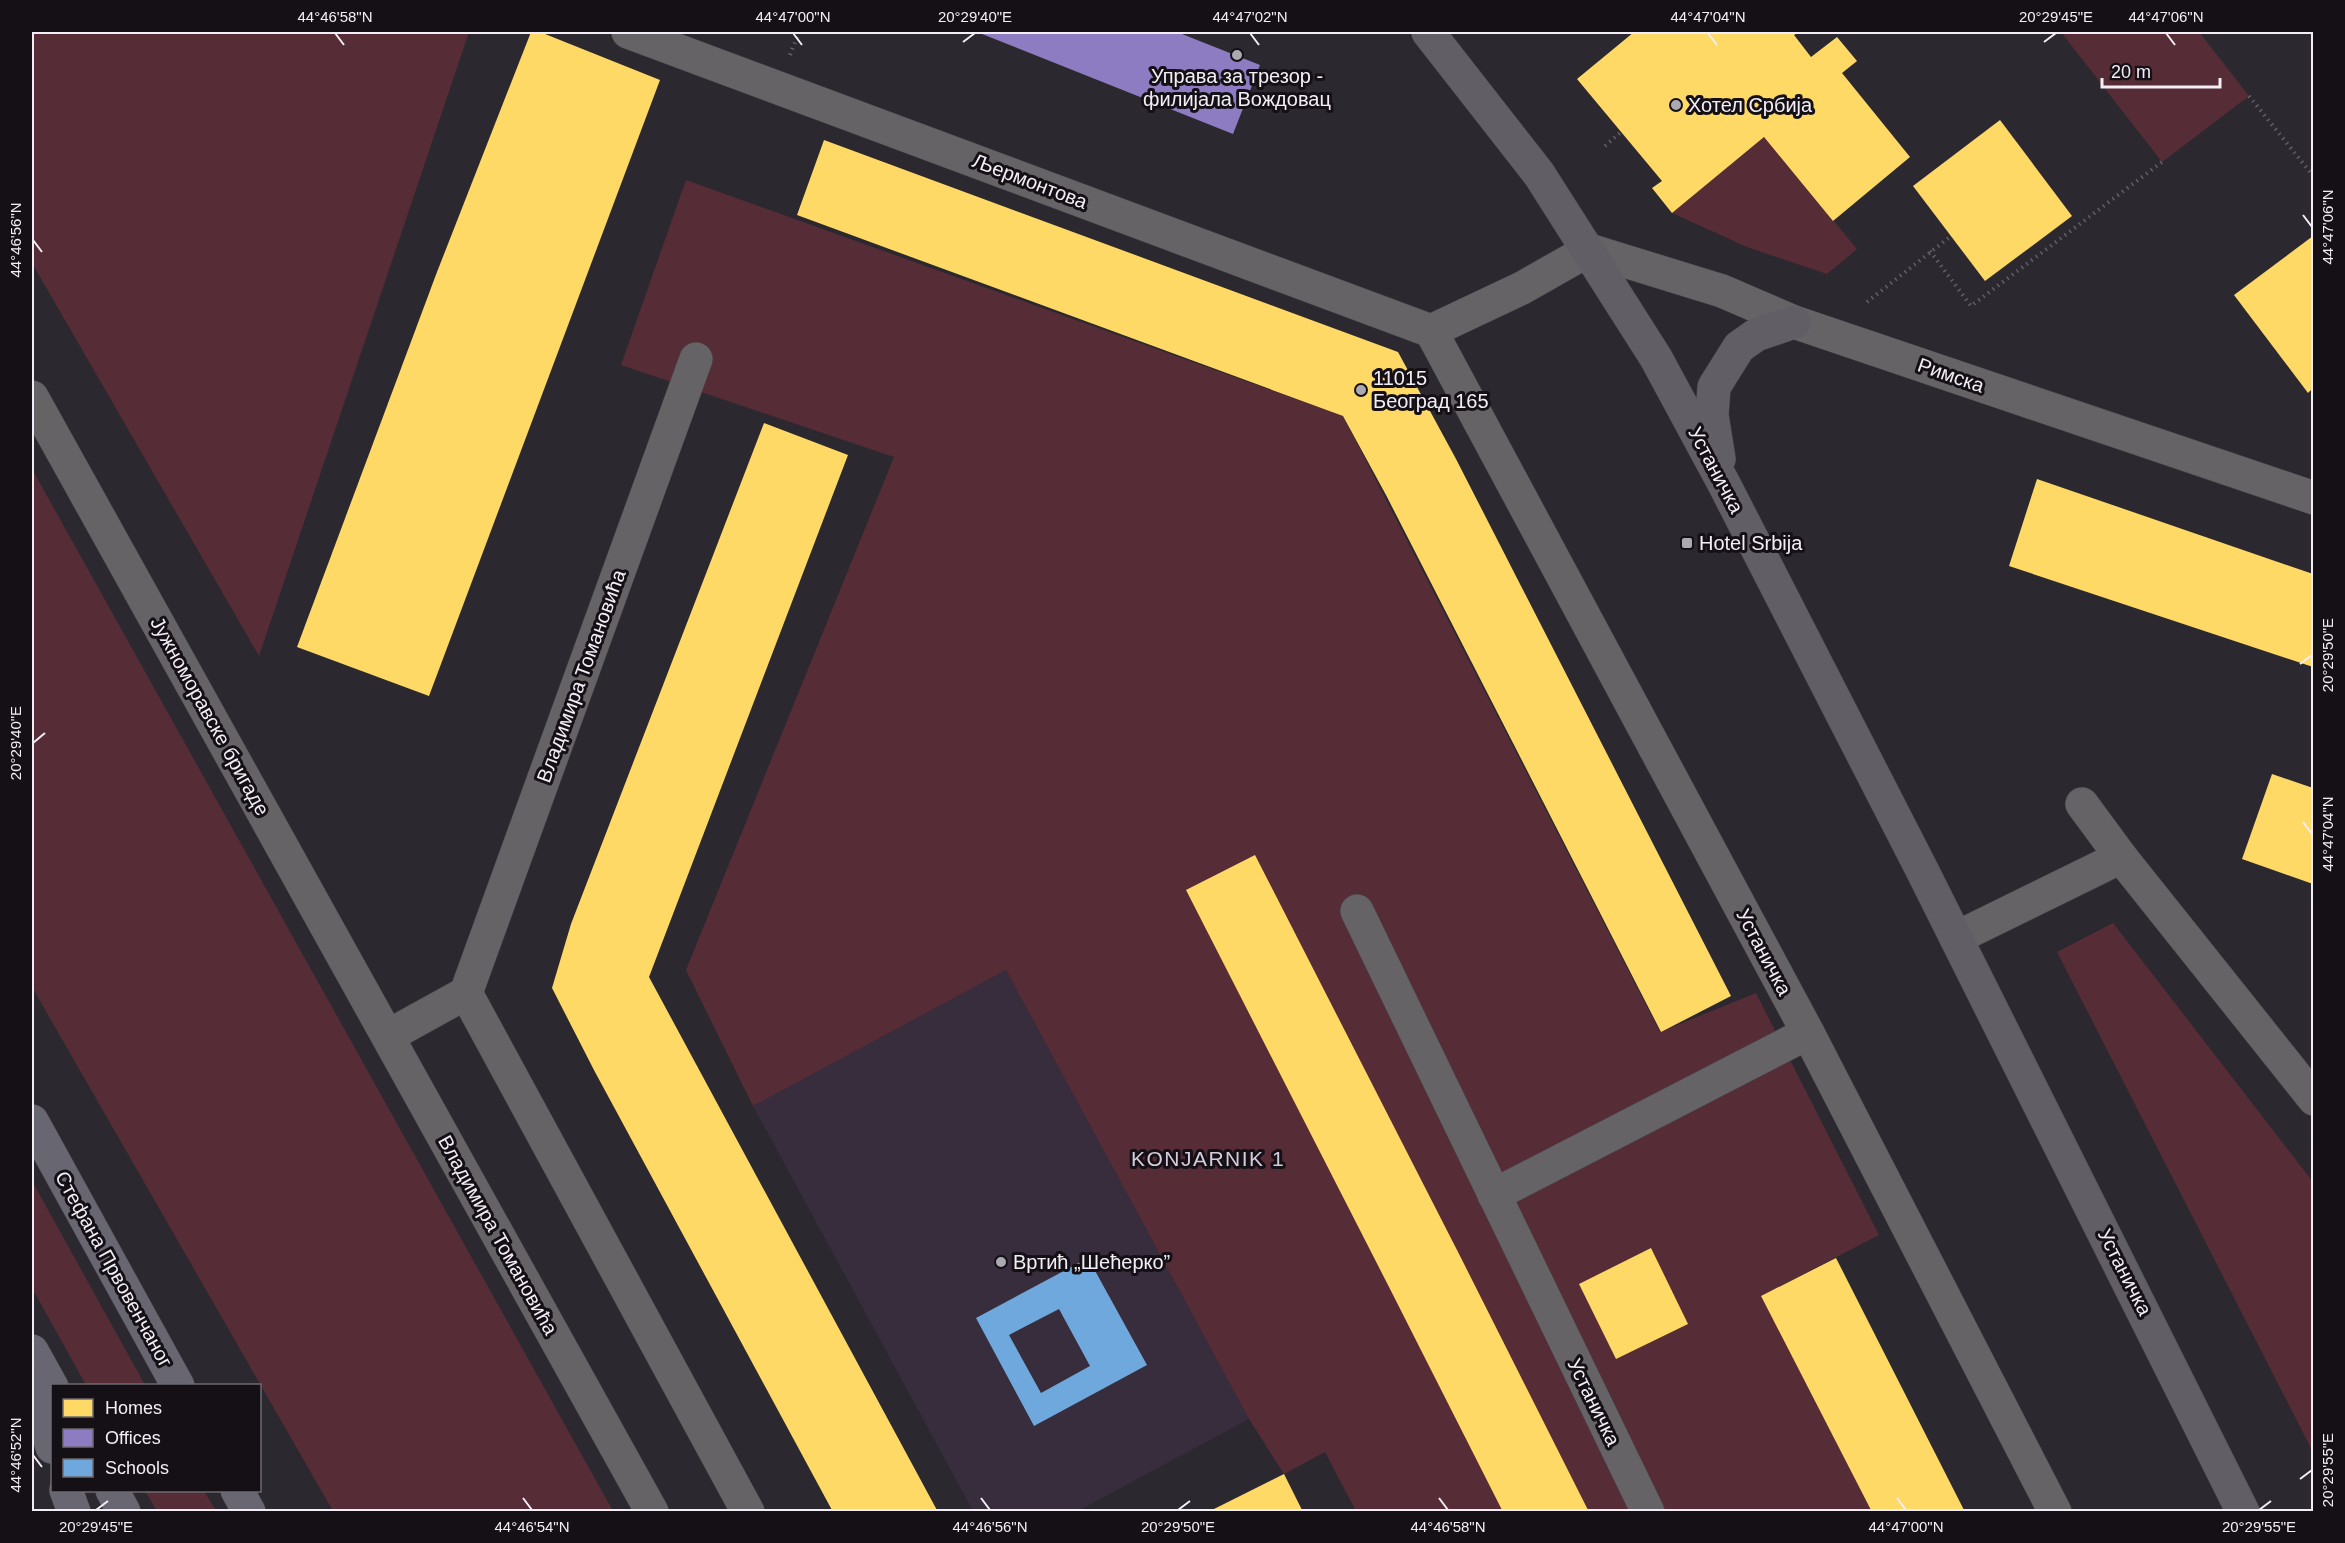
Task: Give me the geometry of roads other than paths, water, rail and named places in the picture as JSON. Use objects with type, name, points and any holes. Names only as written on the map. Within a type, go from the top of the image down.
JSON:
[{"type":"highway","name":"Стефана Првовенчаног","points":[[32,1121],[177,1384]]},
{"type":"highway","points":[[32,1351],[51,1385]]},
{"type":"highway","points":[[32,1379],[51,1444]]},
{"type":"highway","points":[[66,1492],[74,1512]]},
{"type":"highway","points":[[113,1492],[124,1512]]},
{"type":"highway","points":[[238,1492],[249,1512]]},
{"type":"main road","name":"Устаничка","points":[[1428,32],[1539,174],[1656,358],[1724,484],[1956,938],[2243,1512]]},
{"type":"main road","points":[[1724,484],[1712,415],[1714,387],[1738,347],[1756,335],[1794,322]]},
{"type":"street","name":"Љермонтова","points":[[628,32],[1431,331]]},
{"type":"street","points":[[1431,331],[1521,288],[1589,250]]},
{"type":"street","name":"Римска","points":[[1589,250],[1722,291],[1794,322],[2313,498]]},
{"type":"street","name":"Устаничка","points":[[1431,331],[1808,1033],[2055,1512]]},
{"type":"street","name":"Владимира Томановића","points":[[466,993],[696,359]]},
{"type":"street","name":"Јужноморавске бригаде","points":[[32,398],[388,1035]]},
{"type":"street","points":[[2082,804],[2121,858],[2313,1099]]},
{"type":"street","points":[[1956,938],[2121,858]]},
{"type":"street","name":"Устаничка","points":[[1357,911],[1648,1512]]},
{"type":"street","points":[[388,1035],[466,993],[748,1512]]},
{"type":"street","points":[[1494,1195],[1808,1033]]},
{"type":"street","name":"Владимира Томановића","points":[[388,1035],[651,1512]]},
{"type":"place","name":"Управа за трезор - филијала Вождовац","points":[[1237,55]]},
{"type":"place","name":"Хотел Србија","points":[[1676,105]]},
{"type":"place","name":"11015 Београд 165","points":[[1361,390]]},
{"type":"place","name":"Hotel Srbija","points":[[1687,543]]},
{"type":"place","name":"Вртић „Шећерко”","points":[[1001,1262]]},
{"type":"district","name":"KONJARNIK 1","points":[[1208,1159]]}]
